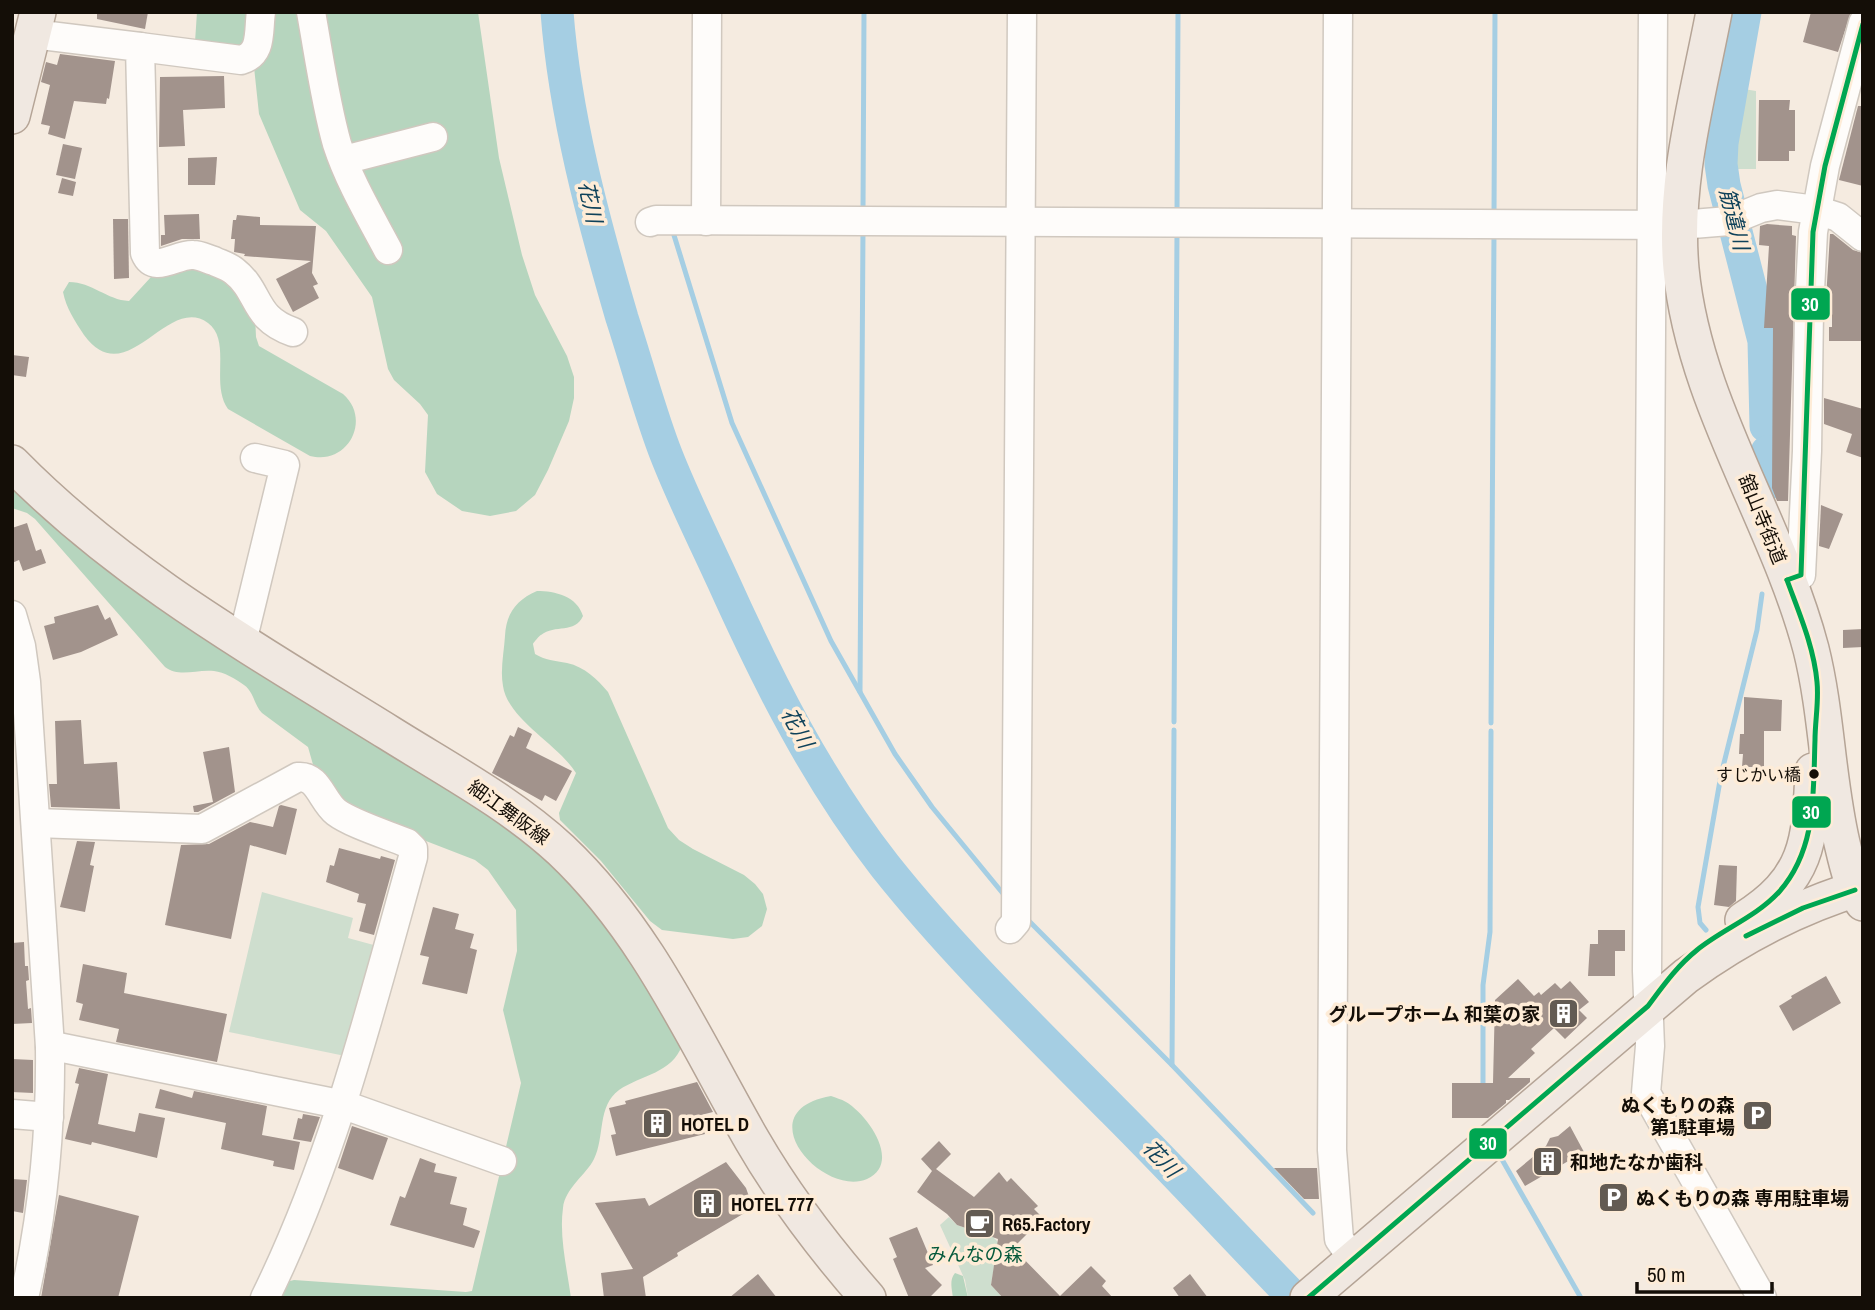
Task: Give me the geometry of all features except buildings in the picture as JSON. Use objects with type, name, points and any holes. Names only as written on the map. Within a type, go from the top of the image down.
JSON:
[{"type":"main road","name":"舘山寺街道","points":[[1308,1298],[1686,976],[1742,938],[1803,908],[1860,893],[1834,809],[1817,682],[1806,633],[1710,389],[1694,342],[1681,268],[1666,225],[1685,168],[1714,12]]},
{"type":"main road","points":[[12,117],[35,23]]},
{"type":"main road","name":"細江舞阪線","points":[[12,463],[76,524],[127,565],[242,642],[502,803],[560,849],[611,903],[654,963],[782,1188],[820,1241],[867,1298]]},
{"type":"main road","points":[[1648,1006],[1680,965],[1699,949],[1768,903],[1788,882],[1799,864],[1807,843],[1812,813],[1817,682]]},
{"type":"street","points":[[35,23],[140,47],[241,60],[250,58],[256,51],[261,12]]},
{"type":"street","points":[[311,12],[328,106],[344,160],[388,250]]},
{"type":"street","points":[[706,221],[707,12]]},
{"type":"street","points":[[1010,929],[1016,922],[1021,12]]},
{"type":"street","points":[[1338,12],[1332,1150],[1337,1230],[1347,1264]]},
{"type":"street","points":[[1653,12],[1666,225],[1648,1006],[1650,1046],[1646,1093],[1762,1298]]},
{"type":"street","points":[[1787,580],[1801,575],[1807,451],[1809,310],[1816,210],[1853,101],[1863,23]]},
{"type":"street","points":[[140,47],[145,253],[148,260],[153,264],[160,264],[194,254],[228,267],[241,278],[272,323],[293,332]]},
{"type":"street","points":[[344,160],[433,137]]},
{"type":"street","points":[[650,222],[1666,225],[1733,220],[1769,205],[1816,210],[1838,217],[1863,237]]},
{"type":"street","points":[[242,642],[285,465],[255,458]]},
{"type":"street","points":[[12,615],[24,664],[22,759],[36,824],[50,1047],[49,1118],[39,1225],[24,1298]]},
{"type":"street","points":[[36,824],[202,829],[298,777],[305,776],[312,780],[336,812],[413,849],[344,1105],[287,1252],[265,1298]]},
{"type":"street","points":[[50,1047],[344,1105],[502,1161]]},
{"type":"street","points":[[12,1114],[49,1118]]},
{"type":"green space","points":[[197,12],[478,12],[499,158],[522,255],[535,295],[567,356],[574,377],[574,398],[569,421],[548,470],[535,495],[516,511],[490,516],[462,511],[437,494],[425,472],[428,415],[394,380],[388,369],[372,297],[326,231],[300,210],[259,114],[254,67],[195,42]]},
{"type":"green space","points":[[1738,88],[1756,91],[1756,169],[1738,169],[1737,215],[1727,174],[1726,154]]},
{"type":"green space","points":[[188,262],[225,273],[255,315],[259,346],[343,394],[351,404],[355,416],[352,438],[345,447],[324,457],[310,456],[228,409],[221,388],[219,341],[208,323],[193,317],[177,321],[131,349],[116,354],[100,350],[84,335],[64,298],[63,292],[69,282],[129,301],[151,277]]},
{"type":"green space","points":[[12,480],[495,813],[601,911],[682,1045],[678,1054],[664,1068],[619,1090],[607,1104],[594,1159],[568,1194],[563,1208],[563,1241],[571,1298],[273,1298],[286,1282],[294,1280],[472,1291],[521,1083],[503,1010],[517,951],[516,910],[488,870],[475,860],[346,810],[316,775],[308,747],[262,713],[250,691],[241,683],[218,672],[182,673],[165,667],[35,519],[12,508]]},
{"type":"green space","points":[[537,591],[551,592],[571,599],[583,616],[575,625],[540,635],[533,644],[535,654],[579,667],[608,692],[668,828],[679,840],[693,849],[744,875],[763,894],[767,909],[762,926],[748,937],[733,939],[662,930],[650,921],[601,861],[560,820],[559,813],[576,773],[514,710],[502,680],[507,621],[518,603]]},
{"type":"green space","points":[[262,892],[353,918],[348,938],[381,947],[350,1057],[229,1032]]},
{"type":"green space","points":[[831,1096],[855,1108],[878,1139],[882,1162],[877,1172],[867,1179],[849,1182],[831,1176],[814,1165],[800,1150],[793,1134],[794,1118],[806,1105]]},
{"type":"green space","name":"みんなの森","points":[[949,1217],[957,1225],[993,1237],[998,1242],[991,1285],[1003,1298],[968,1298],[965,1280],[940,1225]]},
{"type":"green space","points":[[955,1273],[963,1276],[968,1298],[953,1298],[951,1282]]},
{"type":"waterway","name":"花川","points":[[557,12],[566,90],[591,205],[622,318],[658,433],[685,499],[795,728],[860,833],[939,930],[1294,1298]]},
{"type":"waterway","points":[[863,211],[864,12]]},
{"type":"waterway","points":[[1177,213],[1178,12]]},
{"type":"waterway","points":[[1494,214],[1495,12]]},
{"type":"waterway","name":"筋違川","points":[[1745,12],[1722,143],[1721,164],[1764,341],[1766,426]]},
{"type":"waterway","points":[[860,692],[863,229]]},
{"type":"waterway","points":[[673,232],[732,423],[831,641],[895,754],[932,807],[1005,896]]},
{"type":"waterway","points":[[1174,722],[1177,232]]},
{"type":"waterway","points":[[1491,723],[1494,233]]},
{"type":"waterway","name":"筋違川","points":[[1767,452],[1767,484]]},
{"type":"waterway","points":[[1706,930],[1700,923],[1698,907],[1721,775],[1757,630],[1762,594]]},
{"type":"waterway","points":[[1172,1065],[1174,730]]},
{"type":"waterway","points":[[1483,1088],[1483,985],[1490,932],[1491,731]]},
{"type":"waterway","points":[[1027,919],[1172,1065],[1313,1213]]},
{"type":"waterway","points":[[1500,1156],[1581,1298]]},
{"type":"transit line","name":"30","points":[[1787,580],[1801,575],[1813,232],[1825,166],[1863,24]]},
{"type":"transit line","name":"30","points":[[1308,1298],[1648,1006],[1690,956],[1770,901],[1791,875],[1807,839],[1811,820],[1817,689],[1809,643],[1787,580]]},
{"type":"transit line","name":"30","points":[[1746,936],[1803,908],[1855,890]]},
{"type":"place","name":"すじかい橋","points":[[1814,774]]},
{"type":"place","name":"グループホーム 和葉の家","points":[[1563,1014]]},
{"type":"place","name":"ぬくもりの森 第1駐車場","points":[[1758,1116]]},
{"type":"place","name":"HOTEL D","points":[[658,1124]]},
{"type":"place","name":"和地たなか歯科","points":[[1547,1162]]},
{"type":"place","name":"ぬくもりの森 専用駐車場","points":[[1613,1198]]},
{"type":"place","name":"HOTEL 777","points":[[708,1204]]},
{"type":"place","name":"R65.Factory","points":[[979,1224]]}]
